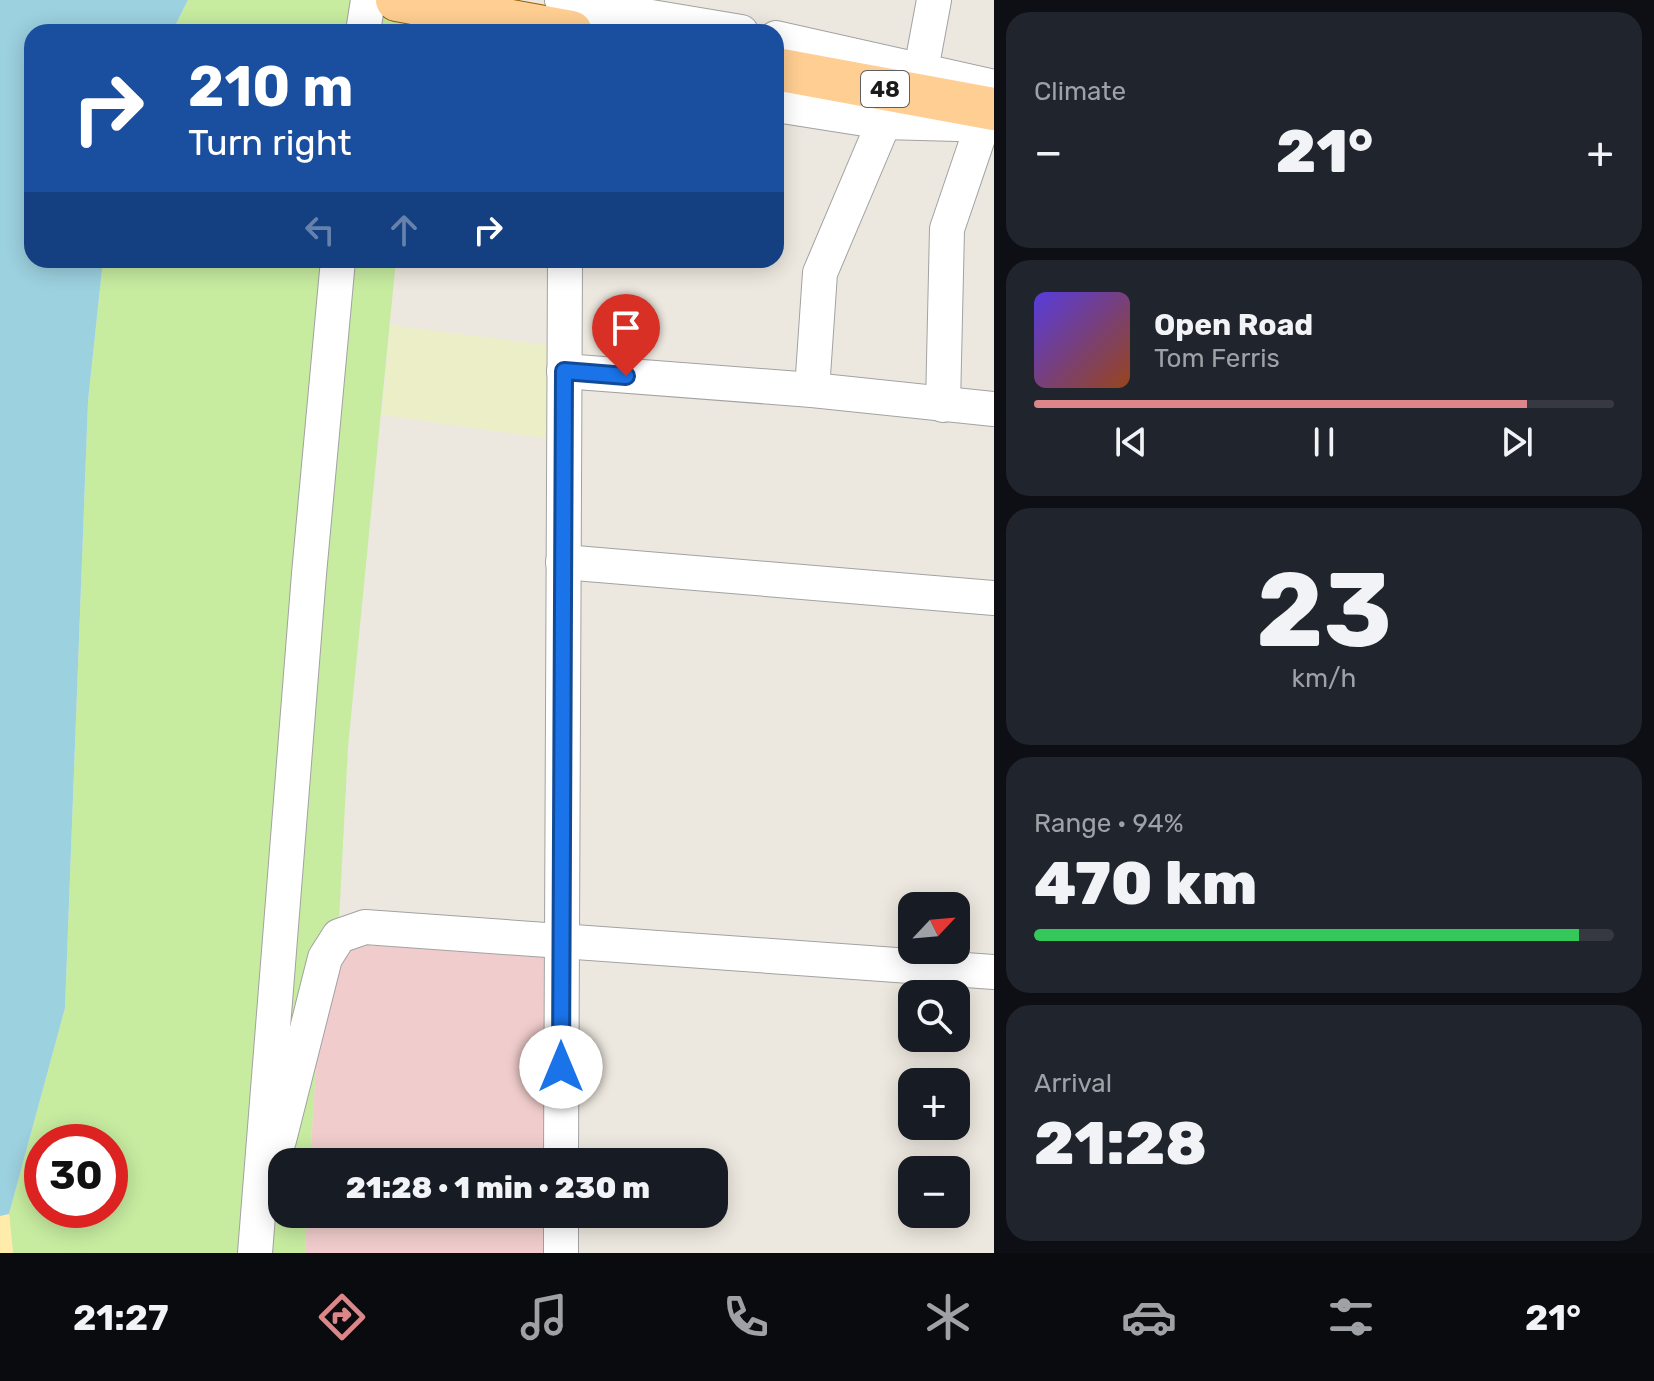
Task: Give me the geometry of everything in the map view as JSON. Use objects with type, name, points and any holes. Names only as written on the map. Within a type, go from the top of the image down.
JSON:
[{"type":"main road","points":[[390,0],[603,18]]},
{"type":"main road","name":"48","points":[[784,71],[990,120]]},
{"type":"street","points":[[370,24],[390,0]]},
{"type":"street","points":[[562,0],[603,18],[662,24]]},
{"type":"street","points":[[921,70],[934,0]]},
{"type":"street","points":[[784,40],[994,87]]},
{"type":"street","points":[[784,106],[884,122],[990,120],[947,229],[943,405]]},
{"type":"street","points":[[812,390],[820,273],[884,122]]},
{"type":"street","points":[[255,1253],[306,604],[337,268]]},
{"type":"street","points":[[561,1148],[565,268]]},
{"type":"street","points":[[564,371],[812,390],[994,409]]},
{"type":"street","points":[[563,562],[994,598]]},
{"type":"street","points":[[262,1157],[277,1145],[325,958],[339,936],[365,927],[994,972]]},
{"type":"street","points":[[561,1228],[561,1253]]},
{"type":"shaded area","points":[[342,945],[551,951],[547,1148],[311,1148],[316,1063]]},
{"type":"shaded area","points":[[306,1228],[546,1228],[545,1253],[305,1253]]},
{"type":"green space","points":[[188,0],[358,0],[356,24],[176,24]]},
{"type":"green space","points":[[379,0],[420,0],[418,24],[374,24]]},
{"type":"green space","points":[[102,268],[329,268],[245,1253],[13,1253],[9,1214],[24,1159],[24,1228],[128,1228],[128,1124],[33,1124],[65,1008],[88,401]]},
{"type":"green space","points":[[350,268],[395,268],[348,747],[339,922],[316,1063],[311,1148],[275,1148]]},
{"type":"green space","points":[[390,325],[554,346],[550,439],[382,415]]},
{"type":"green space","points":[[268,1228],[306,1228],[305,1253],[266,1253]]},
{"type":"sand","points":[[9,1214],[13,1253],[0,1253],[0,1216]]},
{"type":"water","points":[[0,0],[188,0],[176,24],[24,24],[24,268],[102,268],[88,401],[65,1008],[33,1124],[24,1124],[24,1159],[9,1214],[0,1216]]},
{"type":"route","points":[[561,1067],[564,371],[626,376]]}]
